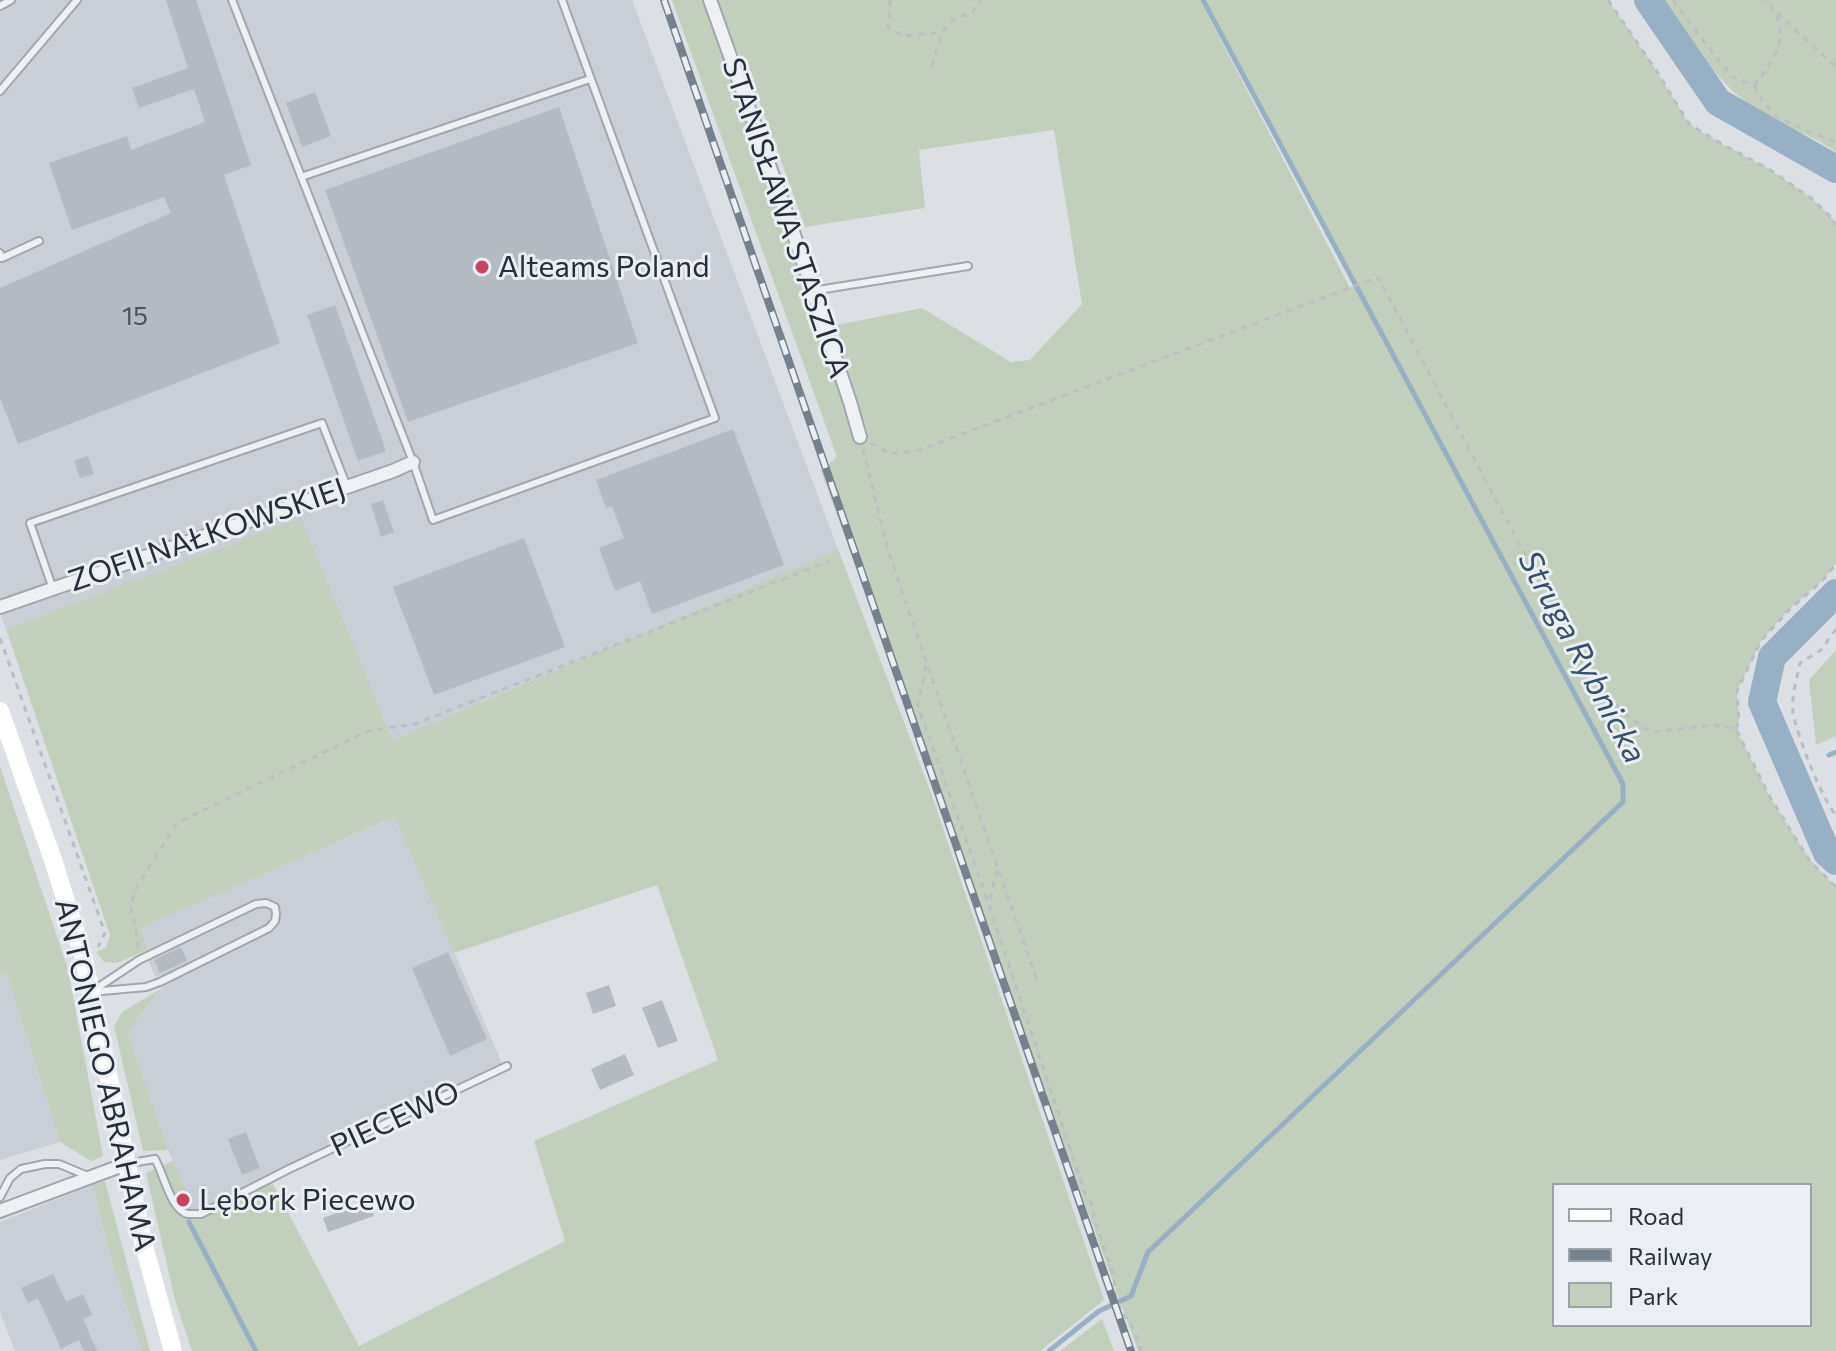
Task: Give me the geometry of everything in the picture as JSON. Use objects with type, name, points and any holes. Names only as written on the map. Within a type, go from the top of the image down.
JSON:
[{"type":"main road","name":"ANTONIEGO ABRAHAMA","points":[[0,711],[83,955],[144,1246],[173,1351]]},
{"type":"street","name":"STANISŁAWA STASZICA","points":[[710,0],[792,229],[860,437]]},
{"type":"street","name":"ZOFII NAŁKOWSKIEJ","points":[[0,607],[413,462]]},
{"type":"street","name":"PIECEWO","points":[[0,1211],[126,1164]]},
{"type":"lane","points":[[0,6],[11,0]]},
{"type":"lane","points":[[0,91],[77,0]]},
{"type":"lane","points":[[232,0],[433,520],[715,418],[562,0]]},
{"type":"lane","points":[[301,177],[590,79]]},
{"type":"lane","points":[[0,253],[2,258],[39,241]]},
{"type":"lane","points":[[812,291],[968,266]]},
{"type":"lane","points":[[53,589],[30,523],[322,423],[347,487]]},
{"type":"lane","points":[[266,903],[275,907],[275,921],[269,928],[160,982],[146,987],[91,992],[139,960],[256,904],[266,903]]},
{"type":"lane","name":"PIECEWO","points":[[126,1164],[155,1159],[171,1198],[180,1211],[201,1214],[507,1066]]},
{"type":"lane","points":[[0,1197],[10,1178],[21,1169],[59,1164],[91,1177]]},
{"type":"path","points":[[890,0],[888,27],[903,36],[941,32]]},
{"type":"path","points":[[932,66],[941,32],[958,16],[972,13],[981,0]]},
{"type":"path","points":[[1608,0],[1689,124],[1769,169],[1811,198],[1833,219],[1836,226]]},
{"type":"path","points":[[1673,0],[1733,77],[1754,86],[1776,116],[1836,142]]},
{"type":"path","points":[[1765,0],[1836,67]]},
{"type":"path","points":[[1754,86],[1768,68],[1781,41],[1781,24],[1775,10]]},
{"type":"path","points":[[860,437],[890,454],[917,451],[1378,277],[1583,664],[1625,714],[1651,732],[1714,725],[1736,729]]},
{"type":"path","points":[[860,437],[888,551],[1038,984]]},
{"type":"path","points":[[139,960],[130,906],[137,886],[177,823],[368,731],[415,724],[829,561]]},
{"type":"path","points":[[1836,564],[1761,641],[1737,691],[1739,721],[1736,729],[1770,797],[1809,860],[1836,887]]},
{"type":"path","points":[[1836,629],[1821,650],[1800,663],[1792,710],[1798,734],[1836,815]]},
{"type":"path","points":[[0,638],[105,933],[99,946],[83,955]]},
{"type":"path","points":[[926,662],[918,706],[989,905],[1085,1193],[1093,1206],[1094,1218],[1115,1279],[1116,1296],[1126,1321],[1133,1327],[1141,1351]]},
{"type":"path","points":[[989,905],[997,866]]},
{"type":"shaded area","points":[[0,0],[632,0],[838,549],[393,740],[301,519],[6,629],[0,613]]},
{"type":"shaded area","points":[[396,817],[502,1063],[195,1210],[168,1150],[128,1032],[161,989],[139,928]]},
{"type":"shaded area","points":[[7,973],[60,1142],[0,1160],[0,975]]},
{"type":"shaded area","points":[[92,1185],[114,1271],[142,1351],[15,1351],[0,1312],[0,1222]]},
{"type":"green space","points":[[672,0],[710,0],[858,426],[837,325],[922,308],[1011,362],[1030,360],[1082,304],[1054,130],[919,150],[925,208],[805,227],[761,106],[715,0],[1200,0],[1350,288],[1356,284],[1203,0],[1608,0],[1689,124],[1769,169],[1811,198],[1833,219],[1836,226],[1836,564],[1761,641],[1737,691],[1739,721],[1736,729],[1770,797],[1809,859],[1836,887],[1836,1351],[1138,1351],[821,471],[837,457]]},
{"type":"green space","points":[[1663,0],[1836,0],[1836,152],[1765,115],[1734,92],[1708,64]]},
{"type":"green space","points":[[301,518],[393,740],[838,549],[931,793],[1104,1300],[1040,1351],[192,1351],[175,1300],[146,1173],[173,1161],[195,1209],[268,1175],[359,1346],[565,1241],[534,1141],[718,1060],[657,885],[454,953],[395,817],[140,928],[148,950],[117,963],[104,962],[96,952],[106,948],[110,935],[6,629]]},
{"type":"green space","points":[[1836,650],[1836,736],[1816,745],[1809,680]]},
{"type":"green space","points":[[0,766],[68,969],[103,1156],[91,1161],[60,1142],[7,974],[0,975]]},
{"type":"green space","points":[[161,989],[128,1032],[168,1150],[143,1151],[114,1026],[122,1012]]},
{"type":"green space","points":[[105,1181],[150,1351],[142,1351],[114,1271],[92,1185]]},
{"type":"green space","points":[[1102,1319],[1114,1351],[1060,1351]]},
{"type":"building","points":[[166,0],[196,0],[251,165],[224,175],[280,343],[18,444],[0,398],[0,288],[171,213],[164,197],[72,230],[49,163],[127,136],[131,150],[205,122],[194,89],[139,108],[132,88],[188,68]]},
{"type":"building","points":[[315,92],[331,136],[302,147],[286,103]]},
{"type":"building","name":"Alteams Poland","points":[[559,107],[638,343],[408,422],[325,190]]},
{"type":"building","points":[[335,305],[386,451],[358,461],[307,315]]},
{"type":"building","points":[[733,429],[784,565],[652,614],[640,581],[615,591],[599,548],[624,538],[612,506],[606,508],[596,480]]},
{"type":"building","points":[[88,456],[94,474],[80,478],[74,461]]},
{"type":"building","points":[[383,500],[394,532],[381,537],[371,504]]},
{"type":"building","points":[[524,538],[565,647],[434,695],[393,587]]},
{"type":"building","points":[[181,947],[187,961],[160,973],[154,960]]},
{"type":"building","points":[[448,952],[487,1039],[450,1056],[412,968]]},
{"type":"building","points":[[609,985],[616,1006],[593,1014],[586,993]]},
{"type":"building","points":[[662,1000],[678,1041],[658,1048],[642,1008]]},
{"type":"building","points":[[625,1054],[634,1075],[600,1090],[591,1069]]},
{"type":"building","points":[[246,1132],[260,1168],[242,1175],[228,1139]]},
{"type":"building","points":[[369,1201],[374,1216],[328,1232],[323,1218]]},
{"type":"building","points":[[53,1274],[66,1302],[83,1294],[92,1315],[83,1319],[97,1351],[84,1351],[79,1340],[61,1349],[38,1298],[28,1303],[21,1288]]},
{"type":"waterway","name":"Struga Rybnicka","points":[[1049,1351],[1099,1311],[1131,1296],[1148,1252],[1623,802],[1623,784],[1203,0]]},
{"type":"waterway","points":[[1648,0],[1718,102],[1836,169]]},
{"type":"waterway","points":[[1836,593],[1772,657],[1762,702],[1827,853],[1836,861]]},
{"type":"waterway","points":[[1829,755],[1836,752]]},
{"type":"waterway","points":[[189,1222],[256,1351]]},
{"type":"railway","points":[[664,0],[1131,1351]]},
{"type":"place","name":"Alteams Poland","points":[[482,267]]},
{"type":"place","name":"Lębork Piecewo","points":[[183,1200]]}]
